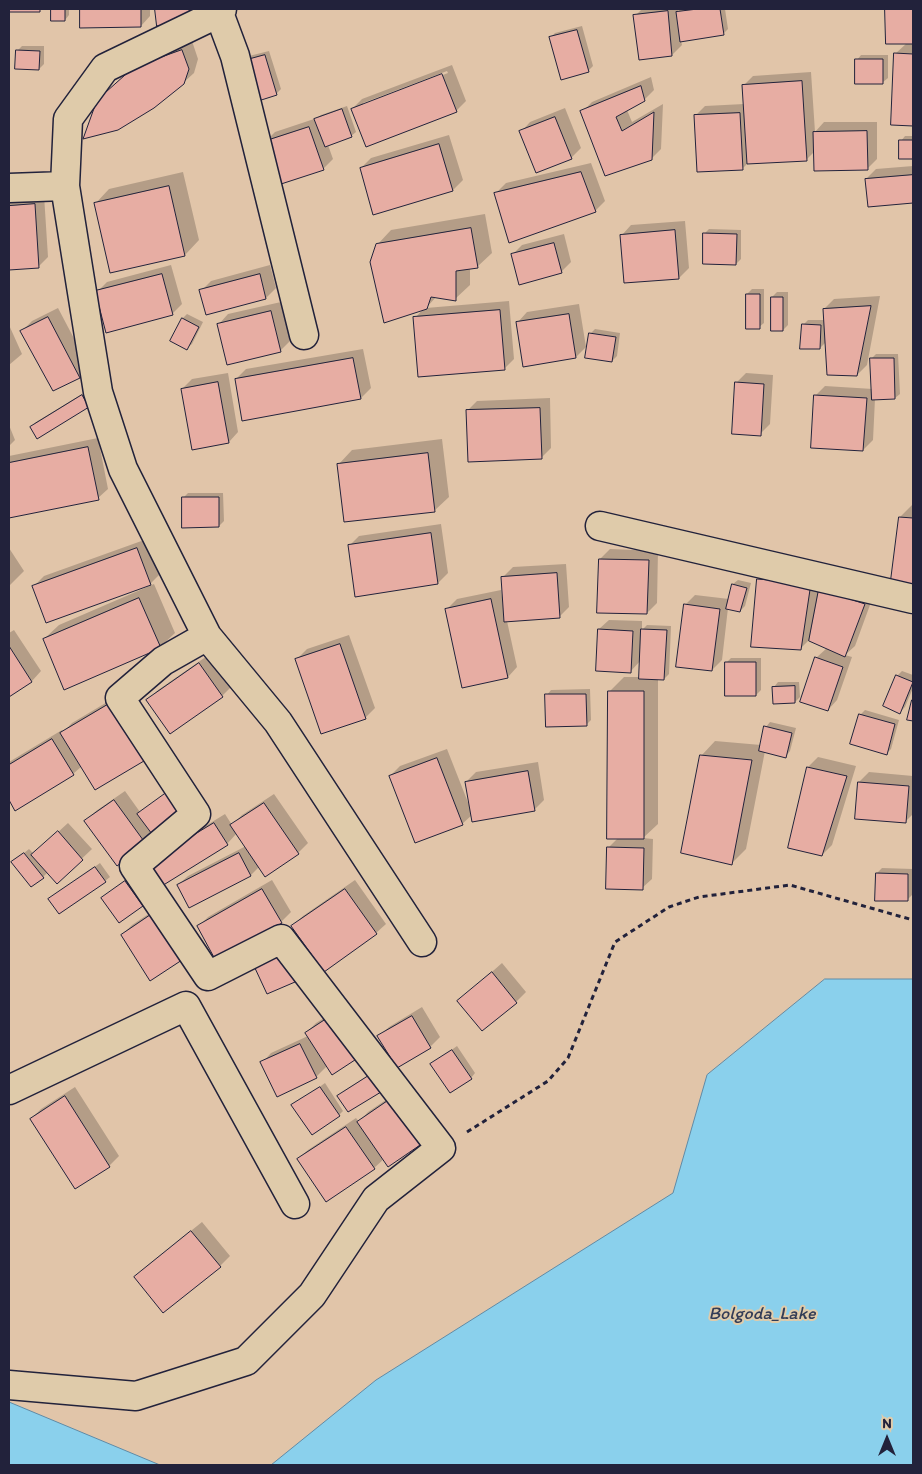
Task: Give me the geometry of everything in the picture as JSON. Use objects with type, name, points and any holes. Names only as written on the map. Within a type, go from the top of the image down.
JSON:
[{"type":"street","points":[[304,335],[235,56],[221,11],[104,68],[68,119],[65,186],[98,392],[123,469],[207,636],[278,722],[422,942]]},
{"type":"street","points":[[9,188],[65,186]]},
{"type":"street","points":[[600,526],[913,600]]},
{"type":"street","points":[[9,1385],[136,1396],[246,1361],[312,1295],[376,1199],[441,1148],[281,939],[208,976],[134,866],[196,814],[120,698],[163,661],[207,636]]},
{"type":"street","points":[[9,1090],[186,1006],[295,1204]]},
{"type":"path","points":[[441,1148],[548,1081],[568,1058],[615,942],[669,908],[699,897],[790,885],[913,920]]},
{"type":"water","name":"Bolgoda_Lake","points":[[825,979],[913,979],[913,1465],[271,1465],[376,1380],[673,1193],[707,1075]]},
{"type":"water","points":[[9,1402],[160,1465],[9,1465]]},
{"type":"building","points":[[9,9],[40,9],[40,12],[9,12]]},
{"type":"building","points":[[51,9],[65,9],[65,21],[51,21]]},
{"type":"building","points":[[80,9],[141,9],[141,27],[80,28]]},
{"type":"building","points":[[155,9],[189,9],[191,21],[157,26]]},
{"type":"building","points":[[720,9],[724,35],[680,42],[676,12]]},
{"type":"building","points":[[885,9],[913,9],[913,44],[886,44]]},
{"type":"building","points":[[668,11],[672,56],[639,60],[633,15]]},
{"type":"building","points":[[577,30],[589,72],[561,80],[549,37]]},
{"type":"building","points":[[16,50],[40,51],[39,70],[15,69]]},
{"type":"building","points":[[182,50],[189,69],[184,84],[154,108],[118,130],[83,139],[97,100],[134,67]]},
{"type":"building","points":[[894,53],[913,54],[913,126],[891,125]]},
{"type":"building","points":[[265,55],[277,95],[255,102],[243,61]]},
{"type":"building","points":[[855,59],[883,59],[883,84],[855,84]]},
{"type":"building","points":[[442,74],[457,112],[366,147],[351,109]]},
{"type":"building","points":[[802,81],[807,161],[747,164],[742,85]]},
{"type":"building","points":[[641,86],[645,101],[616,117],[622,131],[654,112],[652,160],[605,176],[580,111]]},
{"type":"building","points":[[342,109],[352,137],[325,147],[314,119]]},
{"type":"building","points":[[740,113],[743,170],[697,172],[694,115]]},
{"type":"building","points":[[555,117],[572,159],[536,173],[519,131]]},
{"type":"building","points":[[309,127],[324,170],[278,185],[263,142]]},
{"type":"building","points":[[867,131],[868,170],[814,171],[813,132]]},
{"type":"building","points":[[899,140],[913,140],[913,159],[899,159]]},
{"type":"building","points":[[439,144],[453,191],[373,215],[360,168]]},
{"type":"building","points":[[581,172],[596,212],[509,243],[494,193]]},
{"type":"building","points":[[913,175],[913,203],[868,207],[865,179]]},
{"type":"building","points":[[169,186],[185,256],[110,273],[94,203]]},
{"type":"building","points":[[35,204],[39,268],[9,270],[9,206]]},
{"type":"building","points":[[471,228],[478,268],[456,271],[456,301],[431,297],[427,309],[384,323],[370,262],[376,244]]},
{"type":"building","points":[[675,230],[679,279],[624,283],[620,235]]},
{"type":"building","points":[[703,233],[737,234],[736,265],[703,264]]},
{"type":"building","points":[[554,243],[562,273],[519,285],[511,254]]},
{"type":"building","points":[[162,274],[173,315],[106,333],[95,291]]},
{"type":"building","points":[[260,274],[266,299],[206,315],[199,290]]},
{"type":"building","points":[[746,294],[760,294],[760,329],[746,329]]},
{"type":"building","points":[[771,297],[783,297],[783,331],[771,331]]},
{"type":"building","points":[[871,306],[857,376],[827,375],[823,309]]},
{"type":"building","points":[[500,310],[505,370],[418,377],[413,317]]},
{"type":"building","points":[[271,311],[281,352],[227,365],[217,324]]},
{"type":"building","points":[[569,314],[576,358],[523,367],[516,322]]},
{"type":"building","points":[[48,317],[80,378],[53,391],[20,331]]},
{"type":"building","points":[[182,318],[199,327],[187,350],[170,341]]},
{"type":"building","points":[[802,324],[821,325],[820,349],[800,349]]},
{"type":"building","points":[[589,333],[616,337],[612,362],[585,358]]},
{"type":"building","points":[[353,358],[361,399],[242,421],[235,379]]},
{"type":"building","points":[[870,358],[894,358],[895,399],[872,400]]},
{"type":"building","points":[[218,382],[229,443],[192,450],[181,389]]},
{"type":"building","points":[[735,382],[764,384],[761,436],[732,434]]},
{"type":"building","points":[[82,395],[89,407],[37,439],[30,427]]},
{"type":"building","points":[[814,395],[867,398],[863,451],[811,448]]},
{"type":"building","points":[[540,408],[542,459],[468,462],[466,410]]},
{"type":"building","points":[[88,447],[99,500],[9,518],[9,463]]},
{"type":"building","points":[[428,453],[435,512],[344,522],[337,464]]},
{"type":"building","points":[[182,497],[219,497],[219,527],[182,528]]},
{"type":"building","points":[[899,517],[913,518],[913,590],[890,588]]},
{"type":"building","points":[[431,533],[438,584],[355,597],[348,545]]},
{"type":"building","points":[[137,548],[151,585],[46,623],[32,586]]},
{"type":"building","points":[[599,559],[649,560],[647,614],[597,613]]},
{"type":"building","points":[[557,573],[560,618],[504,622],[501,577]]},
{"type":"building","points":[[757,579],[811,583],[801,650],[751,647]]},
{"type":"building","points":[[732,584],[747,588],[740,612],[726,609]]},
{"type":"building","points":[[819,589],[865,604],[845,657],[809,641]]},
{"type":"building","points":[[139,598],[161,648],[64,690],[43,639]]},
{"type":"building","points":[[491,599],[508,678],[462,688],[445,609]]},
{"type":"building","points":[[684,604],[720,609],[712,671],[676,667]]},
{"type":"building","points":[[598,629],[633,631],[631,673],[596,671]]},
{"type":"building","points":[[641,629],[667,630],[664,680],[639,679]]},
{"type":"building","points":[[340,644],[366,719],[321,734],[295,659]]},
{"type":"building","points":[[9,646],[32,682],[9,697]]},
{"type":"building","points":[[815,657],[843,667],[828,711],[800,702]]},
{"type":"building","points":[[725,662],[756,662],[756,696],[725,696]]},
{"type":"building","points":[[199,663],[223,697],[170,734],[146,700]]},
{"type":"building","points":[[896,675],[913,682],[900,714],[883,706]]},
{"type":"building","points":[[795,686],[795,703],[773,704],[772,687]]},
{"type":"building","points":[[608,691],[644,691],[644,839],[607,839]]},
{"type":"building","points":[[545,694],[586,694],[587,726],[546,727]]},
{"type":"building","points":[[913,700],[913,721],[907,720]]},
{"type":"building","points":[[114,701],[149,758],[95,790],[60,733]]},
{"type":"building","points":[[859,714],[895,724],[887,755],[850,744]]},
{"type":"building","points":[[764,726],[792,733],[786,758],[759,751]]},
{"type":"building","points":[[52,739],[74,775],[15,811],[9,800],[9,765]]},
{"type":"building","points":[[700,755],[752,760],[732,865],[681,853]]},
{"type":"building","points":[[437,758],[463,825],[415,843],[389,776]]},
{"type":"building","points":[[807,767],[847,776],[822,856],[788,848]]},
{"type":"building","points":[[528,771],[535,811],[472,822],[465,782]]},
{"type":"building","points":[[858,782],[909,786],[906,823],[855,819]]},
{"type":"building","points":[[173,788],[187,811],[152,834],[137,814]]},
{"type":"building","points":[[114,800],[146,844],[117,866],[84,821]]},
{"type":"building","points":[[264,803],[299,854],[265,877],[230,825]]},
{"type":"building","points":[[214,823],[228,845],[157,889],[143,866]]},
{"type":"building","points":[[58,831],[83,860],[57,884],[31,855]]},
{"type":"building","points":[[607,847],[644,848],[643,890],[606,889]]},
{"type":"building","points":[[24,853],[44,878],[31,887],[11,862]]},
{"type":"building","points":[[239,853],[251,876],[189,908],[177,885]]},
{"type":"building","points":[[95,867],[106,882],[59,914],[48,899]]},
{"type":"building","points":[[876,873],[908,874],[908,901],[875,901]]},
{"type":"building","points":[[125,881],[143,906],[119,923],[101,898]]},
{"type":"building","points":[[262,889],[282,923],[216,961],[197,926]]},
{"type":"building","points":[[345,889],[377,934],[324,972],[291,926]]},
{"type":"building","points":[[152,914],[182,960],[150,981],[121,935]]},
{"type":"building","points":[[283,954],[295,982],[267,994],[254,966]]},
{"type":"building","points":[[492,972],[517,1003],[482,1031],[457,1001]]},
{"type":"building","points":[[334,1014],[361,1056],[332,1075],[305,1033]]},
{"type":"building","points":[[412,1016],[431,1048],[397,1068],[377,1036]]},
{"type":"building","points":[[300,1044],[317,1078],[277,1097],[260,1062]]},
{"type":"building","points":[[452,1050],[472,1079],[450,1093],[430,1064]]},
{"type":"building","points":[[370,1075],[381,1092],[348,1112],[337,1096]]},
{"type":"building","points":[[320,1087],[340,1116],[312,1135],[291,1105]]},
{"type":"building","points":[[65,1096],[110,1167],[75,1189],[30,1119]]},
{"type":"building","points":[[392,1098],[423,1143],[388,1167],[357,1122]]},
{"type":"building","points":[[346,1127],[375,1169],[326,1202],[297,1159]]},
{"type":"building","points":[[191,1231],[221,1267],[163,1313],[134,1277]]}]
